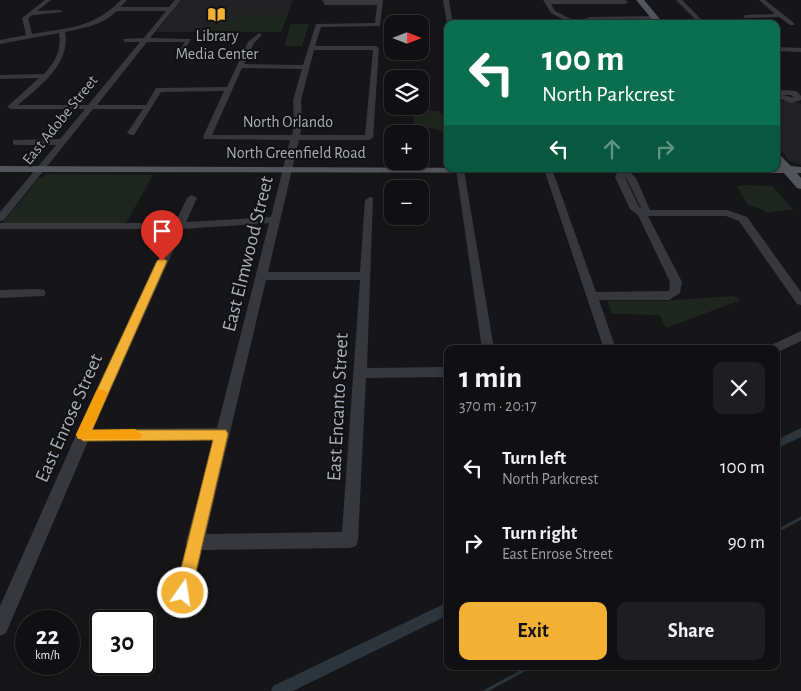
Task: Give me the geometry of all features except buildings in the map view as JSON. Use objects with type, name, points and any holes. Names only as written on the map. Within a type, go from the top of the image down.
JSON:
[{"type":"main road","points":[[640,0],[657,20]]},
{"type":"main road","points":[[780,161],[801,185]]},
{"type":"main road","name":"North Greenfield Road","points":[[0,169],[444,170]]},
{"type":"main road","name":"North Greenfield Road","points":[[780,170],[801,170]]},
{"type":"street","points":[[29,36],[24,21],[32,12],[48,0]]},
{"type":"street","points":[[1,52],[0,42],[62,31],[100,21],[124,0]]},
{"type":"street","name":"East Adobe Street","points":[[0,218],[178,0]]},
{"type":"street","points":[[446,0],[449,20]]},
{"type":"street","points":[[678,0],[699,20]]},
{"type":"street","points":[[762,0],[792,24]]},
{"type":"street","points":[[569,20],[553,12],[547,1],[624,1]]},
{"type":"street","points":[[325,2],[380,2]]},
{"type":"street","name":"East Elmwood Street","points":[[179,610],[194,542],[295,138],[298,124],[297,100],[318,25],[378,25],[380,2]]},
{"type":"street","points":[[115,9],[170,9]]},
{"type":"street","points":[[32,12],[60,12]]},
{"type":"street","points":[[745,17],[781,15]]},
{"type":"street","points":[[586,20],[624,20]]},
{"type":"street","points":[[62,31],[65,43],[63,51],[53,67],[11,108],[147,107]]},
{"type":"street","points":[[131,132],[159,90],[229,89],[251,42],[259,36]]},
{"type":"street","points":[[125,40],[189,40],[178,57]]},
{"type":"street","name":"North Orlando","points":[[229,89],[207,136],[369,138],[376,48],[311,48]]},
{"type":"street","points":[[780,50],[801,50]]},
{"type":"street","points":[[240,66],[306,66]]},
{"type":"street","points":[[0,76],[43,76]]},
{"type":"street","points":[[780,89],[783,92]]},
{"type":"street","points":[[16,142],[61,142]]},
{"type":"street","points":[[460,172],[487,345]]},
{"type":"street","points":[[549,172],[609,345]]},
{"type":"street","points":[[622,172],[620,177],[635,209],[642,213],[732,214],[743,219],[801,301]]},
{"type":"street","points":[[625,172],[631,178],[646,209],[642,213]]},
{"type":"street","name":"East Enrose Street","points":[[0,627],[83,435],[192,198]]},
{"type":"street","name":"East Encanto Street","points":[[194,542],[350,540],[370,200]]},
{"type":"street","points":[[631,200],[642,200]]},
{"type":"street","points":[[592,296],[669,296],[675,290],[676,282],[642,213]]},
{"type":"street","points":[[0,226],[178,226],[275,220]]},
{"type":"street","points":[[260,276],[366,276]]},
{"type":"street","points":[[0,294],[40,294]]},
{"type":"street","points":[[780,346],[801,336]]},
{"type":"street","points":[[360,373],[444,372]]},
{"type":"street","points":[[83,435],[221,434]]},
{"type":"shaded area","points":[[181,0],[293,0],[281,32],[156,32]]},
{"type":"shaded area","points":[[232,15],[282,15],[282,17],[287,17],[281,32],[212,32],[219,20]]},
{"type":"shaded area","points":[[290,24],[309,24],[302,46],[285,46]]},
{"type":"shaded area","points":[[780,101],[794,101],[801,104],[801,165],[789,161],[780,149]]},
{"type":"shaded area","points":[[429,111],[438,111],[444,115],[444,132],[429,128],[429,125],[414,125],[413,115],[429,115]]},
{"type":"shaded area","points":[[46,175],[153,175],[125,225],[1,225],[38,179]]},
{"type":"shaded area","points":[[742,185],[772,186],[793,209],[768,213],[748,205],[737,187]]},
{"type":"shaded area","points":[[733,296],[741,300],[666,328],[660,315],[612,314],[607,301],[663,301]]},
{"type":"waterway","points":[[780,443],[801,432]]},
{"type":"waterway","points":[[780,530],[801,518]]},
{"type":"waterway","points":[[278,691],[444,610]]},
{"type":"waterway","points":[[485,691],[524,670]]},
{"type":"slow traffic","points":[[102,393],[83,435],[135,435]]},
{"type":"place","name":"Library Media Center","points":[[217,15]]},
{"type":"route","points":[[162,261],[83,435],[221,434],[183,593]]}]
